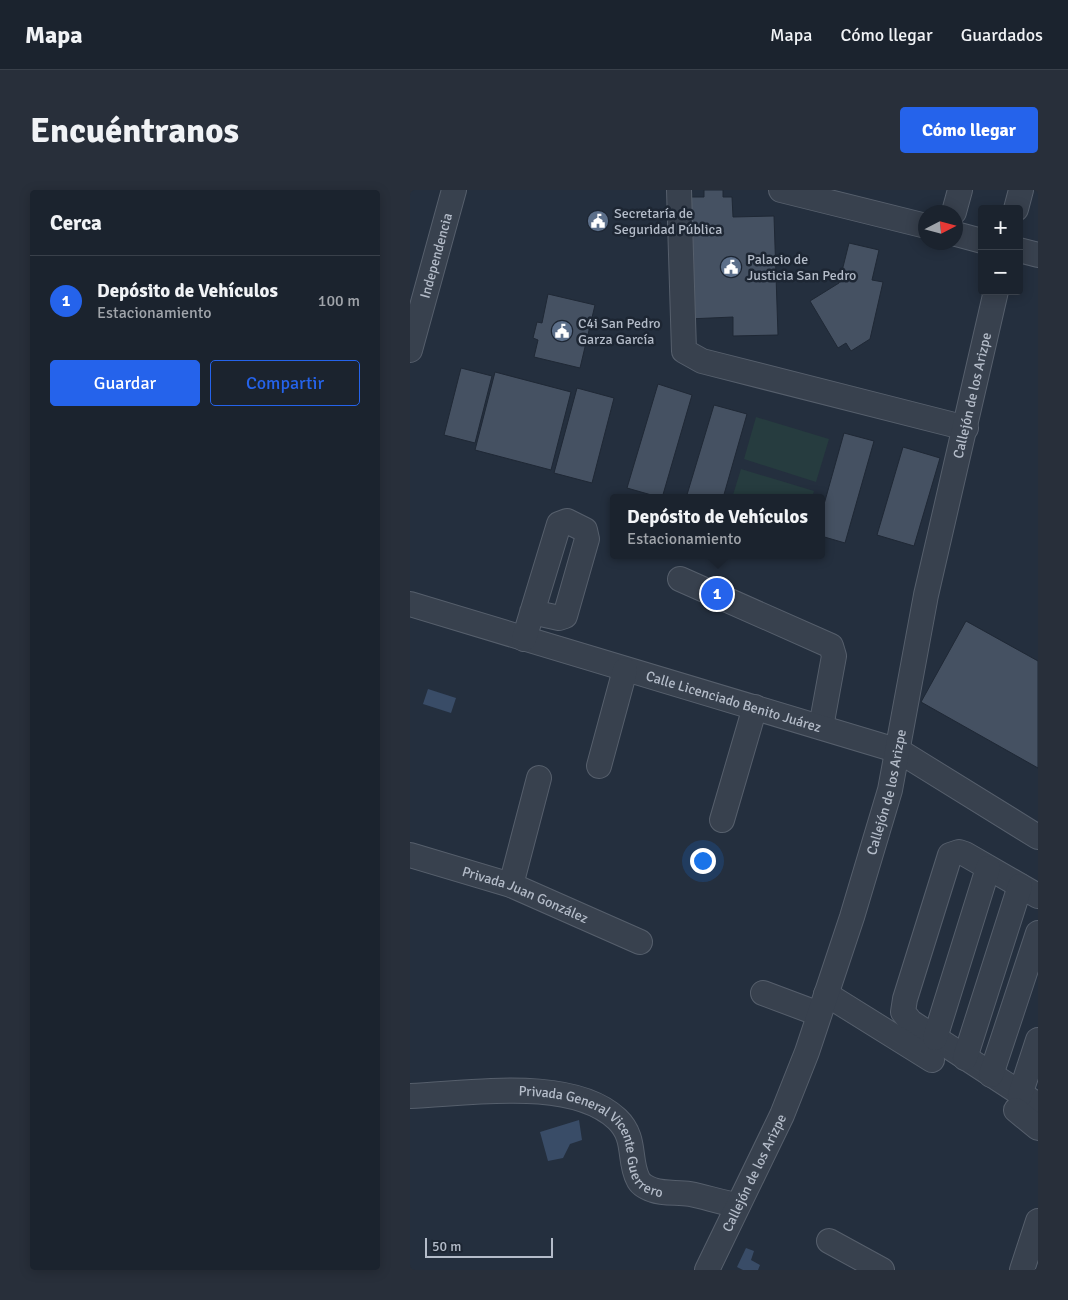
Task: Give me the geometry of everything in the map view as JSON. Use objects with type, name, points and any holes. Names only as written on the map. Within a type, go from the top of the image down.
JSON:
[{"type":"street","name":"Independencia","points":[[411,343],[454,190]]},
{"type":"street","points":[[679,190],[684,351],[702,361],[966,428]]},
{"type":"street","points":[[781,190],[918,224]]},
{"type":"street","points":[[956,205],[960,190]]},
{"type":"street","points":[[1017,205],[1021,190]]},
{"type":"street","points":[[963,236],[978,240]]},
{"type":"street","points":[[1023,251],[1038,255]]},
{"type":"street","name":"Callejón de los Arizpe","points":[[707,1270],[782,1115],[807,1052],[855,908],[890,790],[899,751],[926,595],[995,295]]},
{"type":"street","points":[[680,579],[831,646],[834,656],[829,694],[821,727]]},
{"type":"street","name":"Calle Licenciado Benito Juárez","points":[[410,604],[899,751],[1038,837]]},
{"type":"street","points":[[524,639],[532,612]]},
{"type":"street","points":[[599,766],[625,670]]},
{"type":"street","points":[[722,820],[755,707]]},
{"type":"street","points":[[511,885],[539,778]]},
{"type":"street","points":[[933,1049],[906,1018],[904,1006],[947,861],[950,856],[960,852],[1029,891],[965,1058]]},
{"type":"street","name":"Privada Juan González","points":[[410,855],[511,885],[640,942]]},
{"type":"street","points":[[933,1049],[988,868]]},
{"type":"street","points":[[991,1075],[1038,933]]},
{"type":"street","points":[[763,993],[822,1004],[933,1049],[965,1058],[991,1075],[1025,1103],[1038,1128]]},
{"type":"street","points":[[1025,1103],[1038,1040]]},
{"type":"street","name":"Privada General Vicente Guerrero","points":[[410,1096],[455,1092],[522,1092],[557,1094],[586,1100],[617,1119],[627,1134],[632,1148],[638,1179],[645,1187],[654,1190],[691,1194],[738,1205]]},
{"type":"street","points":[[1022,1270],[1038,1221]]},
{"type":"street","points":[[829,1241],[882,1270]]},
{"type":"green space","points":[[756,417],[829,439],[816,482],[744,459]]},
{"type":"green space","points":[[741,469],[814,491],[813,494],[733,494]]},
{"type":"water","points":[[428,689],[456,698],[451,713],[423,704]]},
{"type":"water","points":[[579,1120],[582,1140],[570,1144],[563,1158],[548,1161],[540,1132]]},
{"type":"water","points":[[746,1248],[754,1251],[751,1260],[760,1265],[758,1270],[743,1270],[737,1267]]},
{"type":"building","name":"Palacio de Justicia San Pedro","points":[[704,190],[723,190],[723,197],[732,197],[733,217],[774,216],[778,335],[733,336],[733,317],[688,319],[685,197],[704,197]]},
{"type":"building","points":[[849,243],[879,250],[872,280],[883,282],[870,339],[851,351],[846,343],[838,348],[810,301],[839,283]]},
{"type":"building","name":"C4i San Pedro Garza García","points":[[548,294],[595,305],[580,368],[534,357],[538,340],[533,338],[537,322],[542,323]]},
{"type":"building","points":[[461,368],[492,376],[475,443],[444,435]]},
{"type":"building","points":[[495,372],[571,392],[551,470],[475,450]]},
{"type":"building","points":[[658,384],[692,395],[663,494],[648,494],[627,488]]},
{"type":"building","points":[[577,388],[614,398],[592,483],[554,473]]},
{"type":"building","points":[[714,405],[747,414],[724,494],[687,494]]},
{"type":"building","points":[[844,433],[874,441],[845,543],[825,537],[825,501]]},
{"type":"building","points":[[903,447],[940,458],[914,546],[877,535]]},
{"type":"building","points":[[966,621],[1038,661],[1038,768],[921,702]]},
{"type":"place","name":"Secretaría de Seguridad Pública","points":[[598,221]]},
{"type":"place","name":"Palacio de Justicia San Pedro","points":[[731,267]]},
{"type":"place","name":"C4i San Pedro Garza García","points":[[562,331]]},
{"type":"place","name":"Depósito de Vehículos","points":[[717,594]]}]
